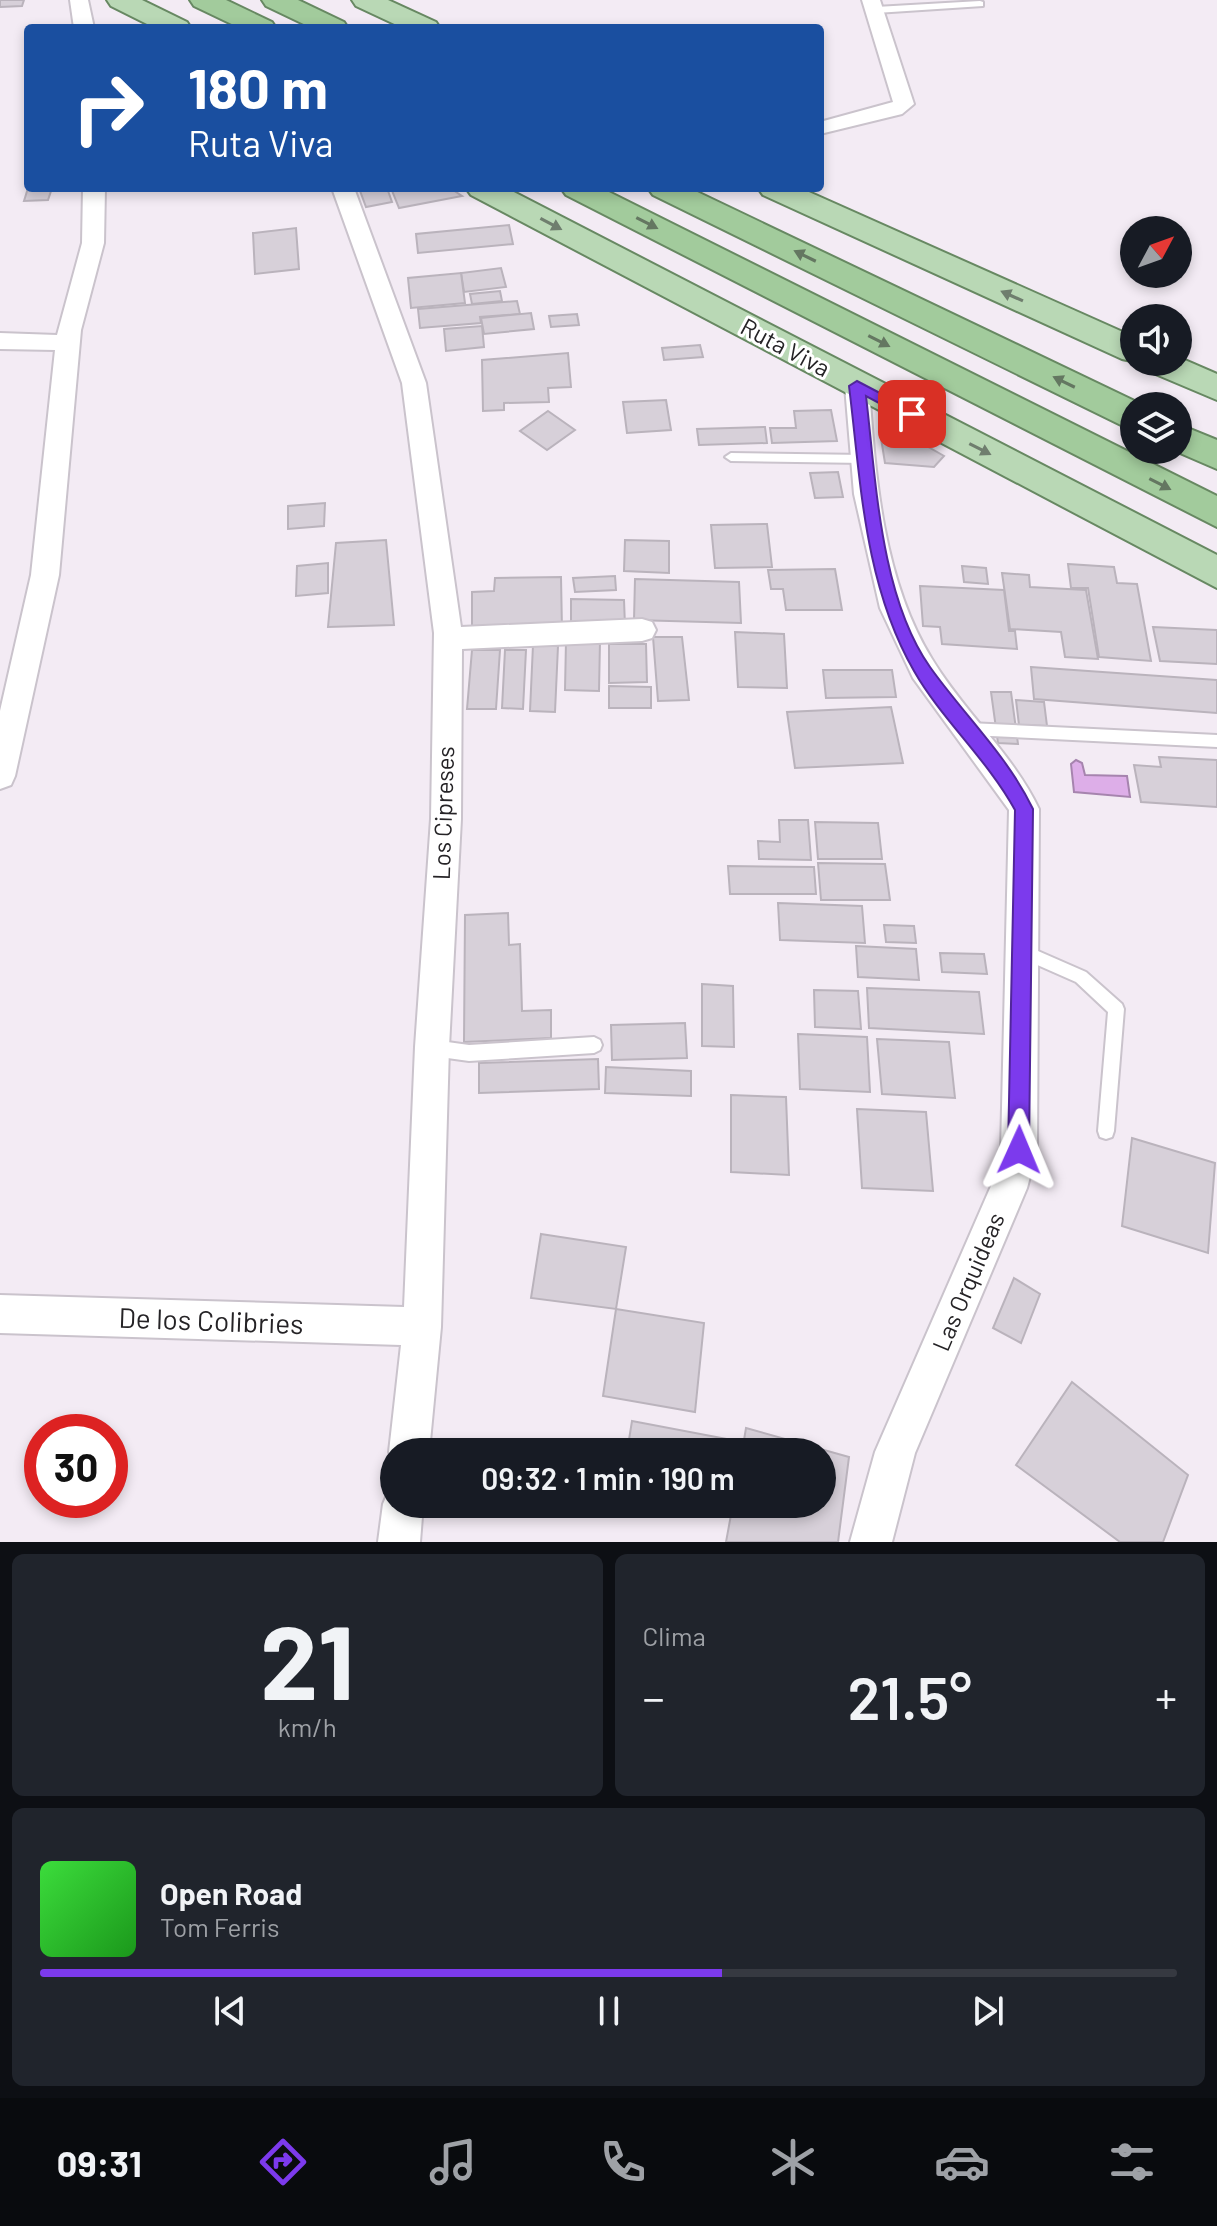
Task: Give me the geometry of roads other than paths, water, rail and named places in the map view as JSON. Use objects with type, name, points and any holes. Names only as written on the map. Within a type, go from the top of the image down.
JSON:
[{"type":"highway","points":[[204,0],[254,24]]},
{"type":"highway","points":[[276,0],[326,24]]},
{"type":"highway","name":"Ruta Viva","points":[[585,192],[1217,513]]},
{"type":"highway","points":[[672,192],[1120,409]]},
{"type":"highway","points":[[1192,444],[1217,456]]},
{"type":"main road","points":[[121,0],[169,24]]},
{"type":"main road","points":[[366,0],[417,24]]},
{"type":"main road","name":"Ruta Viva","points":[[490,192],[1217,573]]},
{"type":"main road","points":[[783,192],[1120,345]]},
{"type":"main road","points":[[1190,376],[1217,388]]},
{"type":"street","points":[[79,0],[83,24]]},
{"type":"street","points":[[824,127],[895,110],[904,104],[873,5]]},
{"type":"street","points":[[0,776],[45,575],[68,343],[93,243],[94,192]]},
{"type":"street","name":"Los Cipreses","points":[[344,192],[414,383],[449,639],[446,819],[432,1047],[422,1327],[410,1438]]},
{"type":"street","points":[[0,341],[68,343]]},
{"type":"street","name":"Las Orquideas","points":[[857,386],[876,544],[893,605],[921,668],[1004,773],[1024,809],[1019,1150],[1009,1188],[895,1452],[871,1542]]},
{"type":"street","points":[[449,639],[642,630]]},
{"type":"street","name":"De los Colibries","points":[[0,1314],[422,1327]]},
{"type":"street","points":[[399,1542],[402,1518]]},
{"type":"lane","points":[[873,5],[980,4]]},
{"type":"lane","points":[[731,457],[865,459]]},
{"type":"lane","points":[[969,729],[1217,741]]},
{"type":"lane","points":[[1022,951],[1081,977],[1116,1009],[1106,1131]]},
{"type":"lane","points":[[432,1047],[469,1053],[594,1045]]}]
